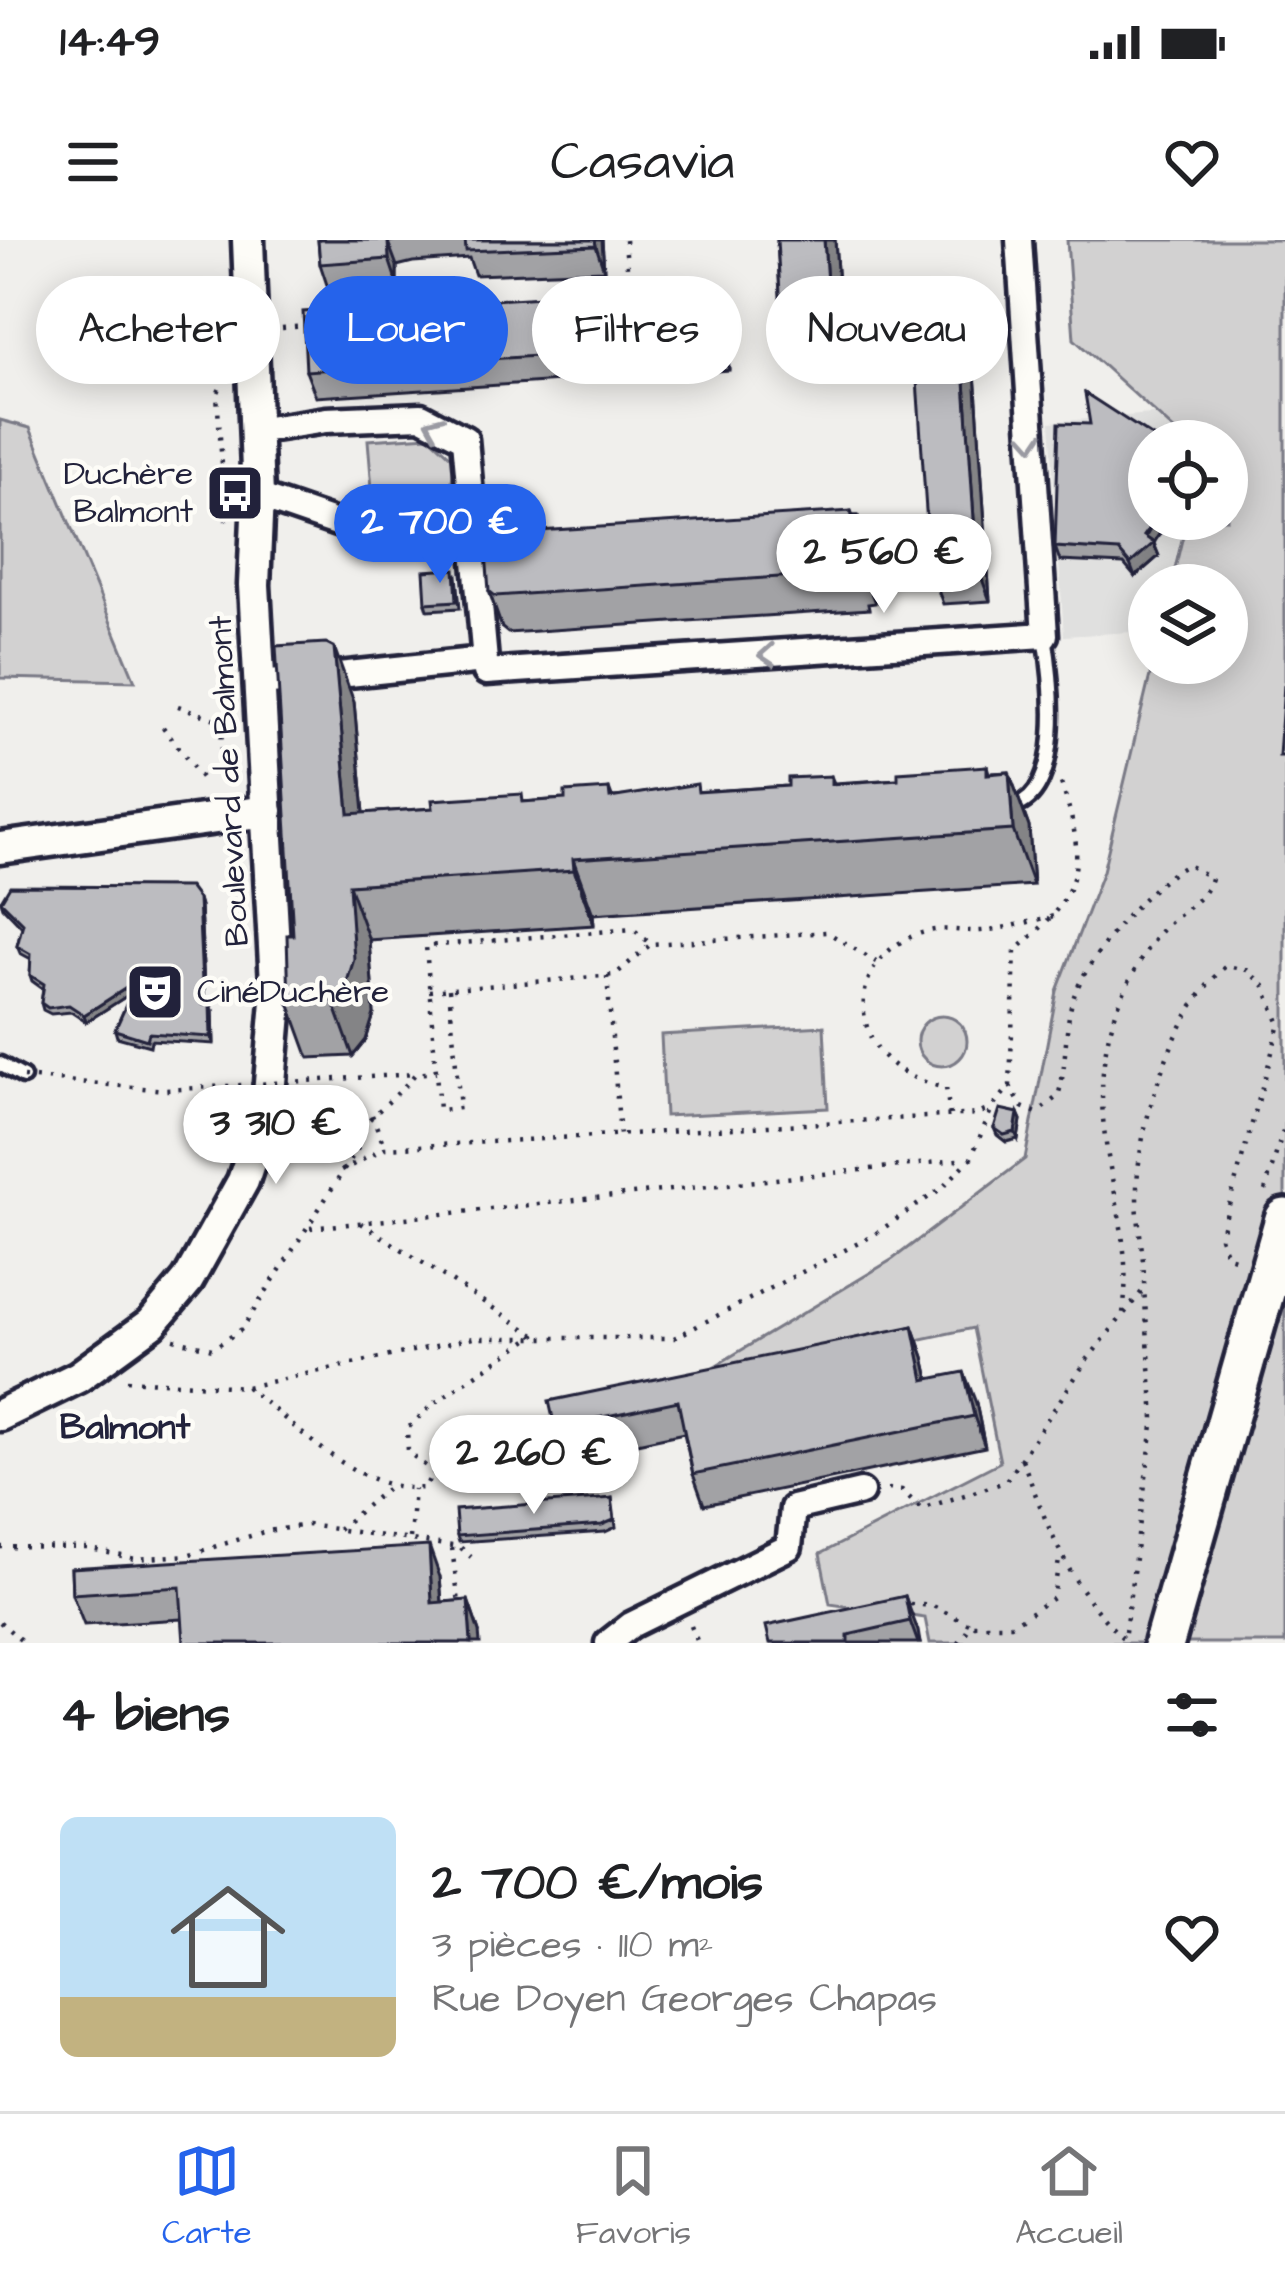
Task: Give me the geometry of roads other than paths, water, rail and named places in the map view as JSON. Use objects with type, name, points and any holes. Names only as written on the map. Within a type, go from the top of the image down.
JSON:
[{"type":"main road","points":[[1164,1643],[1285,1219]]},
{"type":"street","name":"Boulevard de Balmont","points":[[0,1415],[78,1377],[152,1323],[188,1280],[243,1181],[268,1106],[276,1048],[254,585],[258,496],[248,240]]},
{"type":"street","points":[[254,431],[326,420],[421,416],[465,439],[485,673],[1045,635],[1019,240]]},
{"type":"street","points":[[258,496],[352,528],[471,522]]},
{"type":"street","points":[[261,683],[484,660]]},
{"type":"street","points":[[0,848],[268,811]]},
{"type":"street","points":[[608,1643],[631,1625],[789,1547],[793,1508],[861,1492]]},
{"type":"lane","points":[[986,811],[1025,806],[1039,793],[1053,686],[1045,635]]},
{"type":"lane","points":[[0,1064],[23,1077]]},
{"type":"place","name":"Duchère Balmont","points":[[235,493]]},
{"type":"place","name":"CinéDuchère","points":[[155,992]]},
{"type":"district","name":"Balmont","points":[[125,1427]]}]
